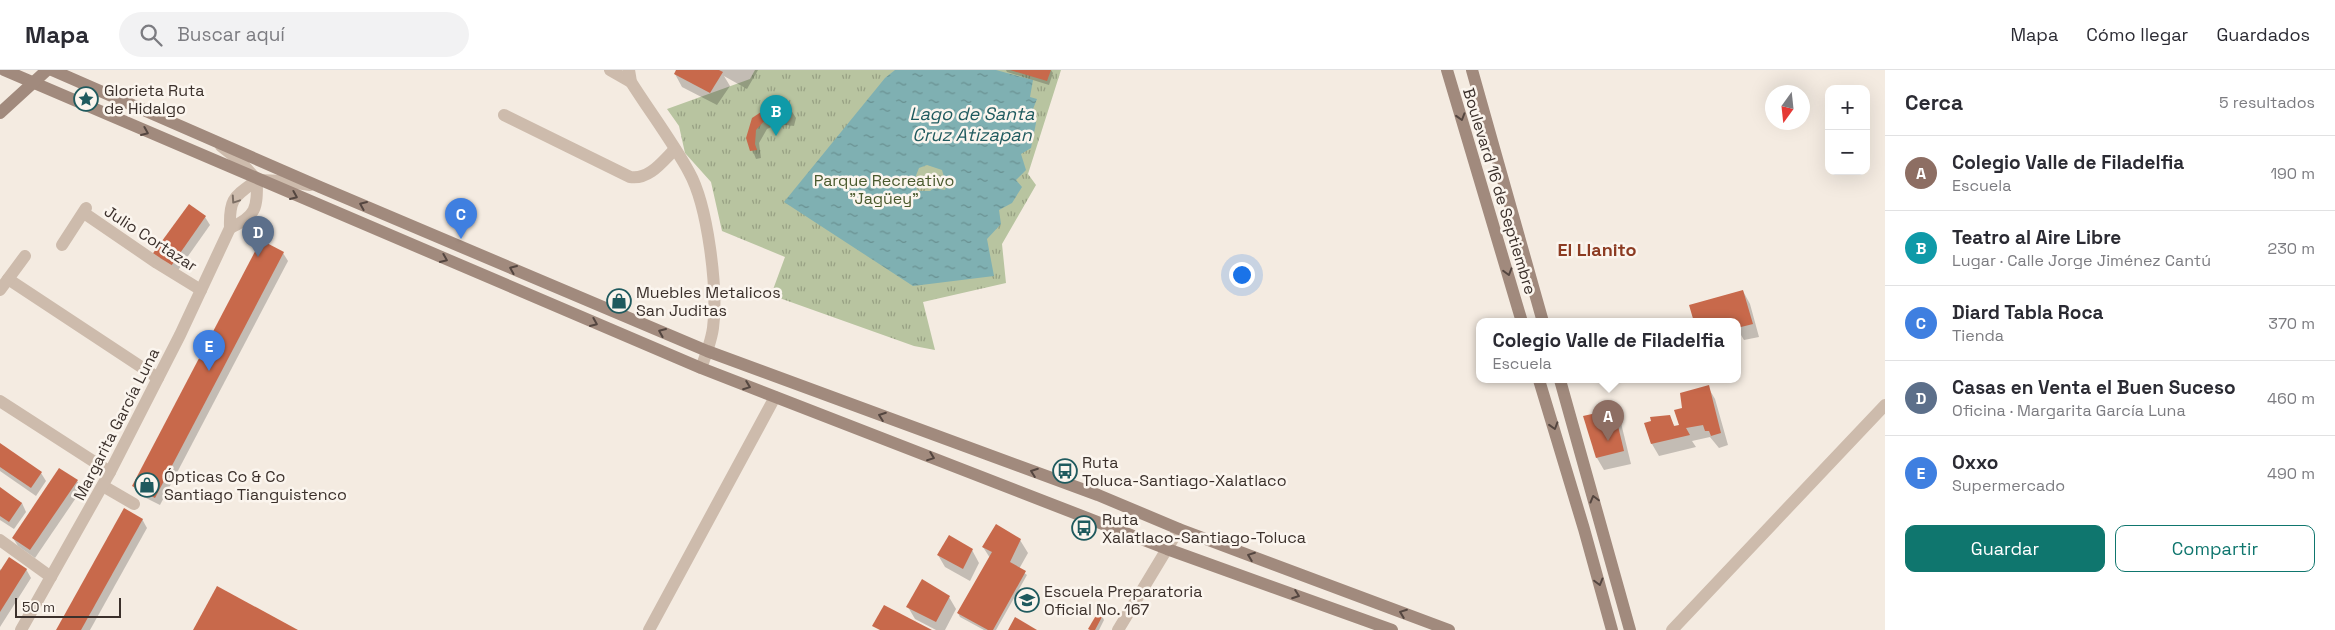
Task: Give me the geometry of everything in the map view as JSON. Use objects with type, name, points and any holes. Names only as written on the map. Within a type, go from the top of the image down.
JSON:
[{"type":"main road","points":[[4,70],[257,180],[701,368],[1167,549],[1392,630]]},
{"type":"main road","points":[[0,113],[48,70]]},
{"type":"main road","points":[[52,70],[707,352],[1098,495],[1179,529],[1449,630]]},
{"type":"main road","name":"Boulevard 16 de Septiembre","points":[[1447,70],[1521,318]]},
{"type":"main road","name":"Boulevard 16 de Septiembre","points":[[1472,70],[1542,318]]},
{"type":"main road","points":[[1496,230],[1516,225]]},
{"type":"main road","points":[[1541,383],[1612,630]]},
{"type":"main road","points":[[1561,383],[1630,630]]},
{"type":"main road","points":[[1584,529],[1601,524]]},
{"type":"street","points":[[610,70],[630,76],[690,173],[703,210],[711,267],[714,307],[713,328],[701,368]]},
{"type":"street","points":[[504,115],[622,175],[630,177],[638,178],[646,175],[675,149]]},
{"type":"street","points":[[213,140],[240,162],[257,180],[257,204],[252,213],[248,220],[230,228],[229,209],[236,195],[257,180],[284,181],[320,187]]},
{"type":"street","name":"Julio Cortazar","points":[[62,245],[85,210],[201,290]]},
{"type":"street","name":"Margarita García Luna","points":[[22,630],[103,486],[158,378],[230,228]]},
{"type":"street","points":[[0,290],[25,256]]},
{"type":"street","points":[[8,279],[158,378]]},
{"type":"street","points":[[648,630],[775,396]]},
{"type":"street","points":[[0,401],[110,472]]},
{"type":"street","points":[[1672,630],[1885,405]]},
{"type":"street","points":[[103,486],[134,504]]},
{"type":"street","points":[[1118,630],[1179,529]]},
{"type":"street","points":[[0,540],[51,577]]},
{"type":"green space","name":"Parque Recreativo \"Jagüey\"","points":[[755,70],[1061,70],[1028,174],[1036,185],[1002,244],[1006,283],[923,302],[935,350],[914,346],[771,295],[785,257],[722,231],[711,182],[685,153],[679,126],[667,109],[750,79]]},
{"type":"water","name":"Lago de Santa Cruz Atizapan","points":[[895,70],[996,70],[1033,80],[1030,97],[1037,99],[1033,109],[1036,123],[1031,148],[1021,154],[1026,170],[1016,180],[1022,187],[1012,203],[999,210],[1001,224],[987,239],[994,276],[913,286],[784,202],[885,78]],"holes":[[[927,165],[942,170],[944,177],[948,179],[945,190],[934,188],[930,191],[917,191],[915,178],[919,168]]]},
{"type":"building","points":[[676,70],[719,70],[723,72],[710,93],[674,74]]},
{"type":"building","points":[[1010,70],[1051,70],[1047,81]]},
{"type":"building","points":[[786,107],[792,109],[789,119],[781,116],[767,118],[756,130],[755,144],[757,150],[750,151],[746,138],[752,118],[767,108]]},
{"type":"building","points":[[189,204],[206,216],[169,269],[151,256]]},
{"type":"building","points":[[261,240],[284,252],[155,498],[132,486]]},
{"type":"building","points":[[1743,290],[1753,324],[1741,327],[1741,318],[1693,318],[1689,305]]},
{"type":"building","points":[[1709,385],[1721,433],[1711,436],[1709,431],[1705,431],[1703,425],[1686,428],[1690,435],[1651,444],[1644,423],[1651,421],[1650,417],[1670,415],[1674,426],[1679,425],[1674,410],[1682,408],[1680,393]]},
{"type":"building","points":[[1614,409],[1624,451],[1596,458],[1583,416]]},
{"type":"building","points":[[0,443],[42,472],[31,488],[0,467]]},
{"type":"building","points":[[59,468],[78,480],[30,550],[12,538]]},
{"type":"building","points":[[0,487],[22,503],[9,522],[0,516]]},
{"type":"building","points":[[124,508],[143,519],[81,630],[56,630]]},
{"type":"building","points":[[996,524],[1021,539],[1010,562],[1026,571],[993,630],[988,630],[957,613],[992,552],[982,547]]},
{"type":"building","points":[[949,535],[973,549],[963,569],[937,555]]},
{"type":"building","points":[[9,557],[27,569],[0,612],[0,571]]},
{"type":"building","points":[[922,579],[950,596],[936,622],[906,607]]},
{"type":"building","points":[[217,586],[298,630],[193,630]]},
{"type":"building","points":[[884,605],[932,630],[880,630],[872,626]]},
{"type":"building","points":[[1098,612],[1103,615],[1095,630],[1088,629]]},
{"type":"building","points":[[1015,617],[1037,630],[1008,630]]},
{"type":"place","name":"Glorieta Ruta de Hidalgo","points":[[86,99]]},
{"type":"place","name":"Teatro al Aire Libre","points":[[776,136]]},
{"type":"place","name":"Diard Tabla Roca","points":[[461,239]]},
{"type":"place","name":"Casas en Venta el Buen Suceso","points":[[258,257]]},
{"type":"place","name":"Muebles Metalicos San Juditas","points":[[619,301]]},
{"type":"place","name":"Oxxo","points":[[209,371]]},
{"type":"place","name":"Colegio Valle de Filadelfia","points":[[1608,441]]},
{"type":"place","name":"Ruta Toluca-Santiago-Xalatlaco","points":[[1065,471]]},
{"type":"place","name":"Ópticas Co & Co Santiago Tianguistenco","points":[[147,485]]},
{"type":"place","name":"Ruta Xalatlaco-Santiago-Toluca","points":[[1084,528]]},
{"type":"place","name":"Escuela Preparatoria Oficial No. 167","points":[[1027,600]]},
{"type":"district","name":"El Llanito","points":[[1597,250]]}]
